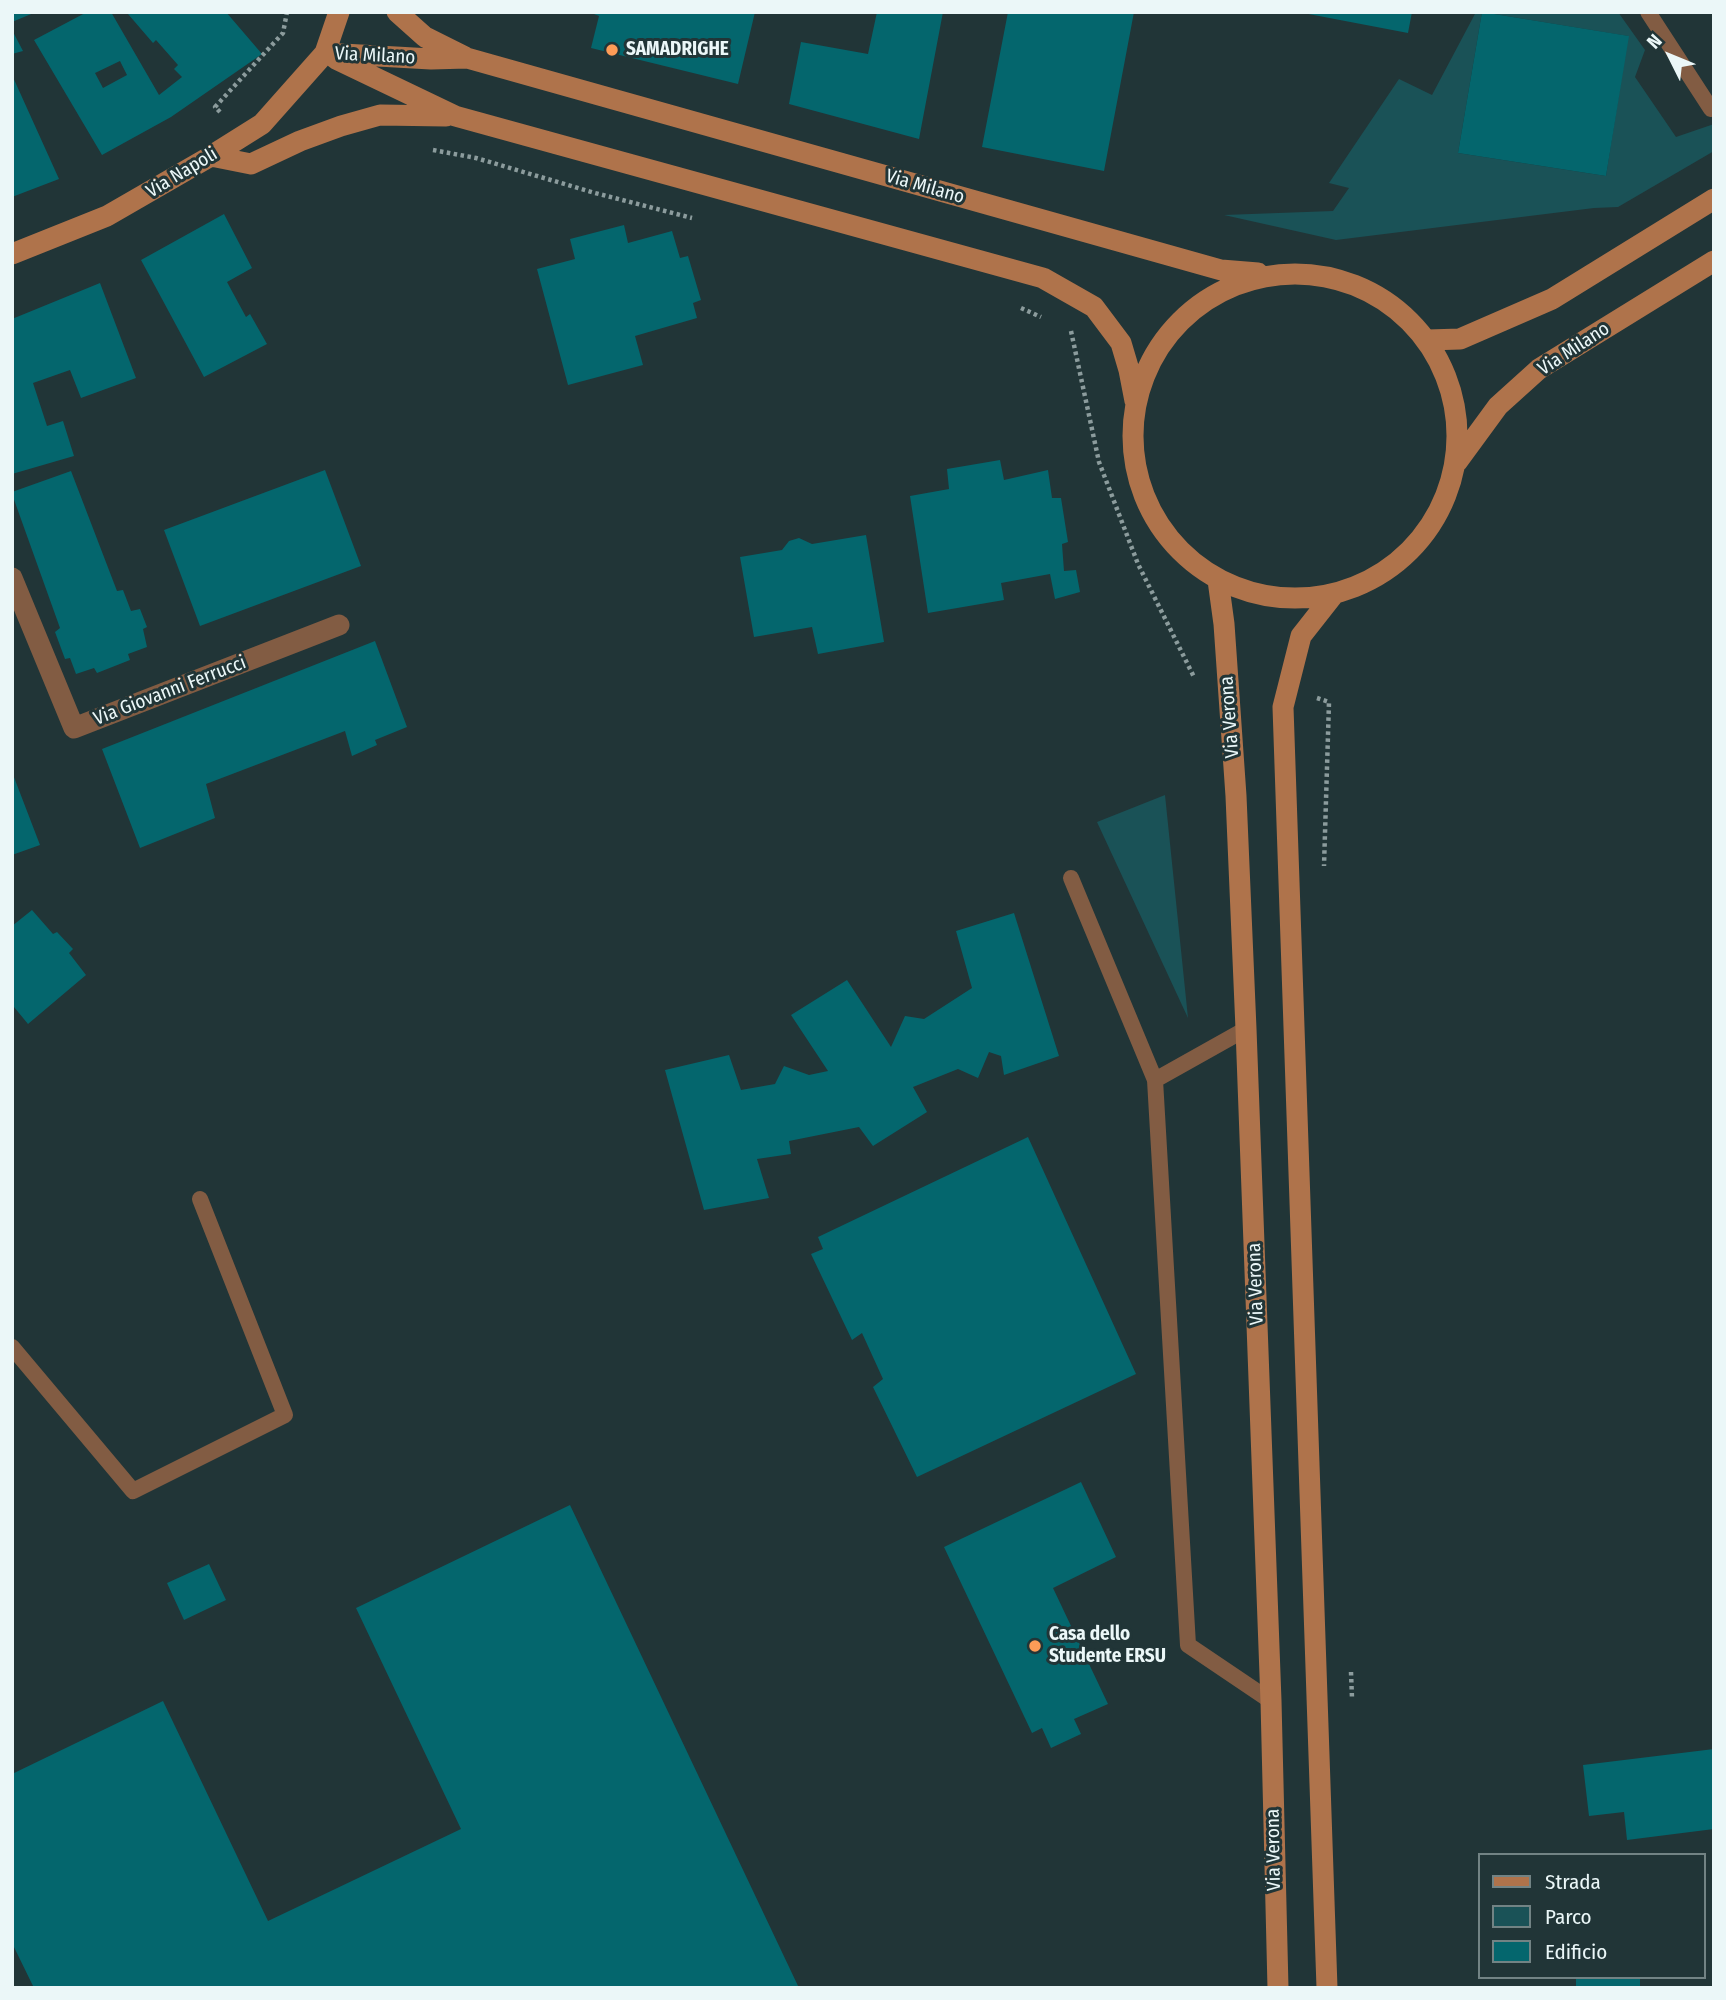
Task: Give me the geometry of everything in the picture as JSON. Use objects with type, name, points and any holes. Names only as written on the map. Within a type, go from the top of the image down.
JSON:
[{"type":"main road","points":[[325,53],[339,12]]},
{"type":"main road","points":[[397,12],[425,37],[467,58]]},
{"type":"main road","name":"Via Milano","points":[[325,53],[431,59],[467,58],[1221,271],[1275,274]]},
{"type":"main road","name":"Via Milano","points":[[325,53],[455,116],[1043,278],[1094,307],[1121,343],[1135,403]]},
{"type":"main road","name":"Via Napoli","points":[[12,254],[107,216],[262,124],[325,53]]},
{"type":"main road","points":[[211,156],[251,163],[300,141],[380,115],[455,116]]},
{"type":"main road","points":[[1428,340],[1460,339],[1552,299],[1714,199]]},
{"type":"main road","name":"Via Milano","points":[[1457,462],[1498,406],[1539,369],[1714,261]]},
{"type":"main road","points":[[1275,274],[1318,274],[1361,286],[1398,308],[1428,340],[1454,398],[1457,462],[1442,507],[1415,546],[1378,576],[1334,594],[1275,598],[1218,580],[1177,549],[1147,506],[1133,456],[1135,403],[1153,356],[1184,316],[1226,288],[1275,274]]},
{"type":"main road","name":"Via Verona","points":[[1218,580],[1224,624],[1236,796],[1246,1029],[1271,1701],[1278,1988]]},
{"type":"main road","points":[[1327,1988],[1283,707],[1301,636],[1334,594]]},
{"type":"street","name":"Via Giovanni Ferrucci","points":[[12,578],[74,728],[339,625]]},
{"type":"lane","points":[[1648,12],[1711,109]]},
{"type":"lane","points":[[1071,878],[1155,1080],[1188,1645],[1271,1701]]},
{"type":"lane","points":[[1155,1080],[1246,1029]]},
{"type":"lane","points":[[12,1347],[133,1491],[285,1415],[200,1199]]},
{"type":"path","points":[[215,107],[283,33],[287,12]]},
{"type":"path","points":[[429,150],[476,158],[595,193],[702,220]]},
{"type":"path","points":[[1019,307],[1045,319]]},
{"type":"path","points":[[1070,330],[1099,462],[1138,564],[1194,677]]},
{"type":"green space","points":[[1476,12],[1482,12],[1618,12],[1645,50],[1635,77],[1676,137],[1714,124],[1714,151],[1618,207],[1336,240],[1224,215],[1333,211],[1349,188],[1329,183],[1399,79],[1432,95]],"holes":[[[1482,12],[1628,36],[1606,176],[1458,153]]]},
{"type":"green space","points":[[1165,795],[1188,1018],[1097,822]]},
{"type":"building","points":[[12,12],[36,12],[12,22]]},
{"type":"building","points":[[87,12],[111,12],[159,95],[182,77],[174,69],[178,65],[156,40],[153,43],[128,14],[130,12],[226,12],[262,54],[171,117],[102,155],[34,40]],"holes":[[[120,61],[127,75],[103,88],[95,73]]]},
{"type":"building","points":[[589,12],[755,12],[738,84],[591,48],[599,16]]},
{"type":"building","points":[[877,12],[943,12],[919,139],[789,104],[801,42],[868,54]]},
{"type":"building","points":[[1008,12],[1134,12],[1104,171],[982,147]]},
{"type":"building","points":[[1298,12],[1412,12],[1408,33]]},
{"type":"building","points":[[1482,12],[1629,36],[1606,176],[1458,153]]},
{"type":"building","points":[[12,30],[23,51],[12,54]]},
{"type":"building","points":[[12,75],[59,179],[12,197]]},
{"type":"building","points":[[224,214],[252,268],[227,282],[246,317],[250,314],[267,344],[204,377],[141,260]]},
{"type":"building","points":[[624,225],[628,243],[672,231],[680,258],[688,256],[701,300],[693,303],[697,318],[635,336],[643,365],[568,385],[537,269],[575,259],[570,239]]},
{"type":"building","points":[[100,283],[136,378],[81,398],[70,370],[33,383],[47,426],[63,421],[74,456],[12,474],[12,319]]},
{"type":"building","points":[[1000,460],[1004,480],[1048,470],[1052,498],[1061,498],[1068,542],[1062,544],[1064,571],[1076,570],[1080,592],[1055,599],[1050,574],[1001,583],[1004,600],[928,613],[910,496],[949,489],[947,469]]},
{"type":"building","points":[[325,470],[361,566],[200,626],[164,530]]},
{"type":"building","points":[[71,471],[117,591],[123,590],[131,611],[140,609],[147,627],[143,629],[147,647],[128,654],[130,660],[97,673],[94,668],[76,674],[70,658],[65,659],[55,632],[60,628],[12,494]]},
{"type":"building","points":[[866,535],[884,642],[818,654],[812,627],[754,637],[740,557],[782,550],[789,541],[799,538],[812,544]]},
{"type":"building","points":[[375,641],[407,727],[375,740],[377,745],[352,756],[345,731],[206,784],[215,818],[140,848],[102,749]]},
{"type":"building","points":[[12,772],[40,845],[12,855]]},
{"type":"building","points":[[32,910],[53,934],[57,932],[73,949],[69,953],[86,975],[28,1024],[14,1007],[12,1009],[12,926]]},
{"type":"building","points":[[1014,913],[1059,1056],[1004,1075],[1001,1056],[989,1052],[978,1078],[958,1069],[913,1087],[927,1112],[873,1146],[859,1127],[789,1141],[791,1154],[757,1159],[769,1198],[704,1210],[665,1070],[729,1055],[741,1090],[775,1084],[784,1066],[809,1075],[828,1071],[791,1015],[847,980],[891,1047],[905,1016],[924,1019],[972,988],[956,931]]},
{"type":"building","points":[[1028,1137],[1136,1374],[917,1477],[873,1387],[883,1379],[862,1333],[852,1340],[811,1254],[823,1249],[818,1237]]},
{"type":"building","name":"Casa dello Studente ERSU","points":[[1081,1482],[1116,1557],[1053,1588],[1108,1704],[1074,1719],[1081,1734],[1051,1748],[1042,1728],[1032,1733],[944,1547]]},
{"type":"building","points":[[570,1505],[799,1988],[34,1988],[12,1943],[12,1774],[163,1701],[268,1921],[461,1829],[356,1608]]},
{"type":"building","points":[[209,1564],[226,1600],[184,1620],[167,1583]]},
{"type":"building","points":[[1714,1749],[1714,1829],[1627,1840],[1624,1812],[1589,1816],[1583,1765]]},
{"type":"building","points":[[1576,1979],[1640,1979],[1640,1988],[1576,1988]]},
{"type":"place","name":"SAMADRIGHE","points":[[612,50]]},
{"type":"place","name":"Casa dello Studente ERSU","points":[[1035,1646]]}]
